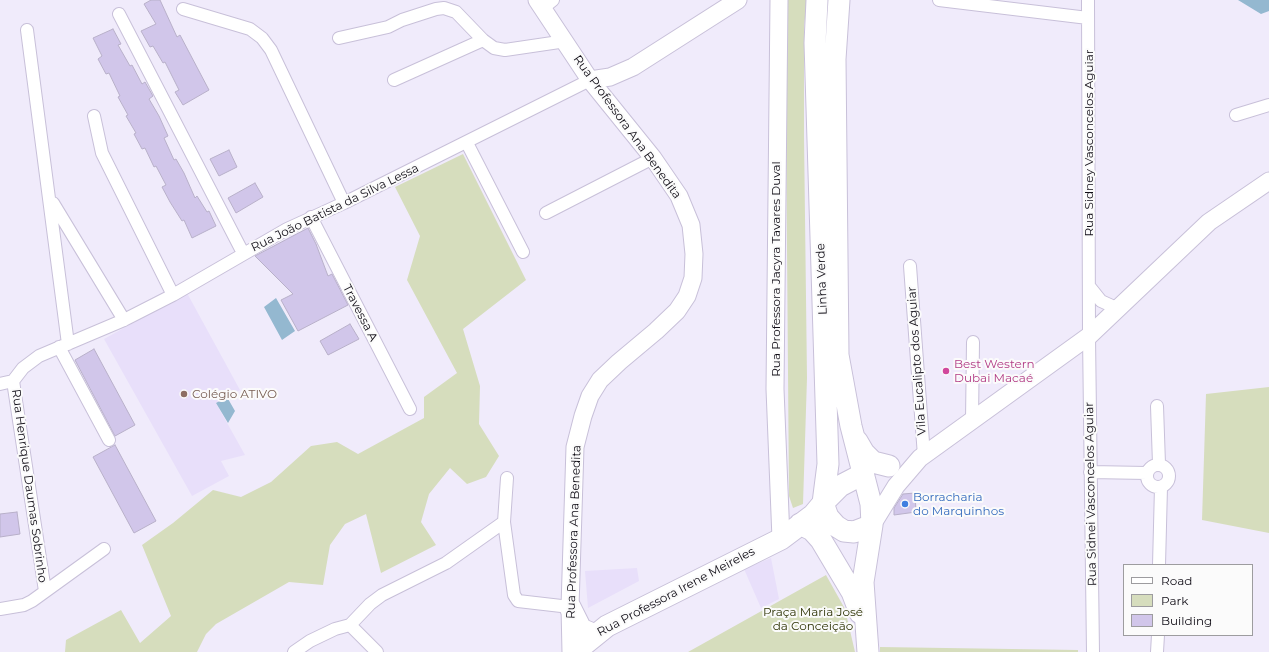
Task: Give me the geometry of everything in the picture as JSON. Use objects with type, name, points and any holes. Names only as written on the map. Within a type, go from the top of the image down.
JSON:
[{"type":"highway","name":"Linha Verde","points":[[817,0],[815,43],[828,464],[823,503]]},
{"type":"highway","name":"Linha Verde","points":[[839,0],[835,60],[838,355],[851,426],[871,504],[872,525],[864,582],[866,629]]},
{"type":"highway","points":[[851,426],[858,445],[868,458],[873,462],[889,466]]},
{"type":"highway","points":[[781,539],[800,524],[840,486],[863,474]]},
{"type":"highway","points":[[823,503],[828,517],[836,526],[844,531],[854,532],[872,525]]},
{"type":"highway","points":[[800,524],[812,530],[821,540],[852,592],[866,629],[868,652]]},
{"type":"highway","name":"Rua Professora Irene Meireles","points":[[575,652],[607,626],[781,539]]},
{"type":"highway","points":[[570,607],[581,629],[595,635]]},
{"type":"street","points":[[590,80],[610,77],[633,67],[738,0]]},
{"type":"street","name":"Rua Professora Jacyra Tavares Duval","points":[[779,0],[775,389],[781,539]]},
{"type":"street","points":[[939,0],[1088,18]]},
{"type":"street","name":"Rua Sidney Vasconcelos Aguiar","points":[[1088,0],[1089,336]]},
{"type":"street","name":"Rua Professora Ana Benedita","points":[[544,3],[590,80],[653,158],[679,196],[689,218],[694,254],[693,278],[687,296],[677,310],[656,331],[600,380],[590,396],[583,416],[575,447],[570,607],[571,652]]},
{"type":"street","points":[[339,38],[388,27],[402,20],[436,9],[444,8],[456,12],[482,40],[494,48],[505,50],[566,41]]},
{"type":"street","points":[[182,9],[250,29],[262,38],[271,50],[344,203]]},
{"type":"street","points":[[119,14],[243,253]]},
{"type":"street","points":[[27,30],[50,199],[64,345],[109,440]]},
{"type":"street","points":[[394,80],[482,40]]},
{"type":"street","name":"Rua João Batista da Silva Lessa","points":[[13,381],[23,368],[30,362],[64,345],[124,320],[173,295],[243,253],[311,217],[344,203],[467,143],[590,80]]},
{"type":"street","points":[[1236,116],[1269,105]]},
{"type":"street","points":[[94,116],[97,139],[104,158],[173,295]]},
{"type":"street","points":[[467,143],[523,252]]},
{"type":"street","points":[[546,213],[653,158]]},
{"type":"street","points":[[872,525],[896,486],[922,457],[1089,336],[1209,222],[1269,182]]},
{"type":"street","points":[[50,199],[124,320]]},
{"type":"street","name":"Travessa A","points":[[311,217],[410,409]]},
{"type":"street","name":"Vila Eucalipto dos Aguiar","points":[[910,266],[922,457]]},
{"type":"street","points":[[1089,286],[1101,301],[1112,306],[1121,307]]},
{"type":"street","name":"Rua Sidnei Vasconcelos Aguiar","points":[[1089,336],[1093,652]]},
{"type":"street","points":[[972,420],[973,342]]},
{"type":"street","points":[[0,384],[13,381]]},
{"type":"street","name":"Rua Henrique Daumas Sobrinho","points":[[13,381],[45,591]]},
{"type":"street","points":[[1157,406],[1159,464]]},
{"type":"street","points":[[863,474],[922,457]]},
{"type":"street","points":[[1159,464],[1165,466],[1169,472],[1170,478],[1167,484],[1161,487],[1155,487],[1150,484],[1147,479],[1147,473],[1151,466],[1159,464]]},
{"type":"street","points":[[1090,472],[1147,473]]},
{"type":"street","points":[[507,478],[504,522],[514,595],[518,601],[570,607]]},
{"type":"street","points":[[1159,564],[1161,487]]},
{"type":"street","points":[[294,652],[317,637],[350,625],[370,604],[382,595],[446,563],[504,522]]},
{"type":"street","points":[[0,609],[24,605],[104,549]]},
{"type":"street","points":[[350,625],[377,652]]},
{"type":"street","points":[[1157,652],[1158,636]]},
{"type":"shaded area","name":"Colégio ATIVO","points":[[187,293],[240,390],[216,403],[245,455],[221,461],[229,476],[192,496],[104,339]]},
{"type":"shaded area","points":[[771,558],[779,599],[761,608],[744,569]]},
{"type":"shaded area","points":[[637,568],[639,581],[588,608],[585,571]]},
{"type":"green space","points":[[785,0],[807,0],[804,27],[804,136],[807,378],[803,504],[793,508],[789,496]]},
{"type":"green space","points":[[463,154],[526,280],[463,329],[480,386],[479,424],[499,456],[486,477],[467,484],[450,468],[429,494],[421,522],[436,545],[381,573],[366,514],[345,524],[330,545],[323,585],[289,582],[216,624],[206,634],[197,652],[65,652],[66,640],[121,610],[140,643],[171,616],[142,545],[173,523],[213,490],[241,497],[271,482],[311,446],[337,442],[358,454],[424,418],[424,397],[457,373],[407,280],[420,236],[395,187]]},
{"type":"green space","points":[[1269,387],[1269,533],[1202,520],[1206,394]]},
{"type":"green space","name":"Praça Maria José da Conceição","points":[[826,575],[845,609],[855,652],[688,652]]},
{"type":"green space","points":[[880,647],[1078,650],[1078,652],[880,652]]},
{"type":"water","points":[[1238,0],[1269,0],[1269,11],[1261,14]]},
{"type":"water","points":[[276,298],[295,331],[282,340],[264,307]]},
{"type":"water","points":[[227,397],[235,411],[228,423],[216,403]]},
{"type":"building","points":[[151,0],[160,0],[177,37],[180,35],[209,90],[183,105],[175,92],[179,90],[165,62],[163,63],[153,46],[150,47],[141,31],[156,24],[144,4]]},
{"type":"building","points":[[113,29],[121,44],[118,45],[130,66],[132,65],[142,84],[145,82],[153,96],[149,99],[168,136],[164,138],[174,160],[176,159],[184,173],[195,198],[197,196],[207,212],[209,211],[216,226],[192,238],[184,220],[182,221],[162,187],[166,185],[156,166],[154,167],[145,148],[142,149],[134,134],[136,133],[126,116],[128,115],[118,97],[120,96],[109,73],[106,74],[98,59],[102,56],[93,38]]},
{"type":"building","points":[[229,150],[237,167],[219,176],[210,159]]},
{"type":"building","points":[[255,183],[263,197],[236,213],[228,198]]},
{"type":"building","points":[[308,228],[316,244],[328,276],[332,274],[348,305],[298,331],[281,300],[293,294],[255,256]]},
{"type":"building","points":[[350,324],[359,339],[328,355],[320,341]]},
{"type":"building","points":[[94,349],[135,425],[115,436],[75,360]]},
{"type":"building","points":[[115,445],[156,521],[134,533],[93,457]]},
{"type":"building","name":"Borracharia do Marquinhos","points":[[915,493],[916,512],[894,515],[894,508],[903,494]]},
{"type":"building","points":[[17,512],[20,534],[0,537],[0,514]]},
{"type":"place","name":"Best Western Dubai Macaé","points":[[946,371]]},
{"type":"place","name":"Colégio ATIVO","points":[[184,394]]},
{"type":"place","name":"Borracharia do Marquinhos","points":[[905,504]]}]
